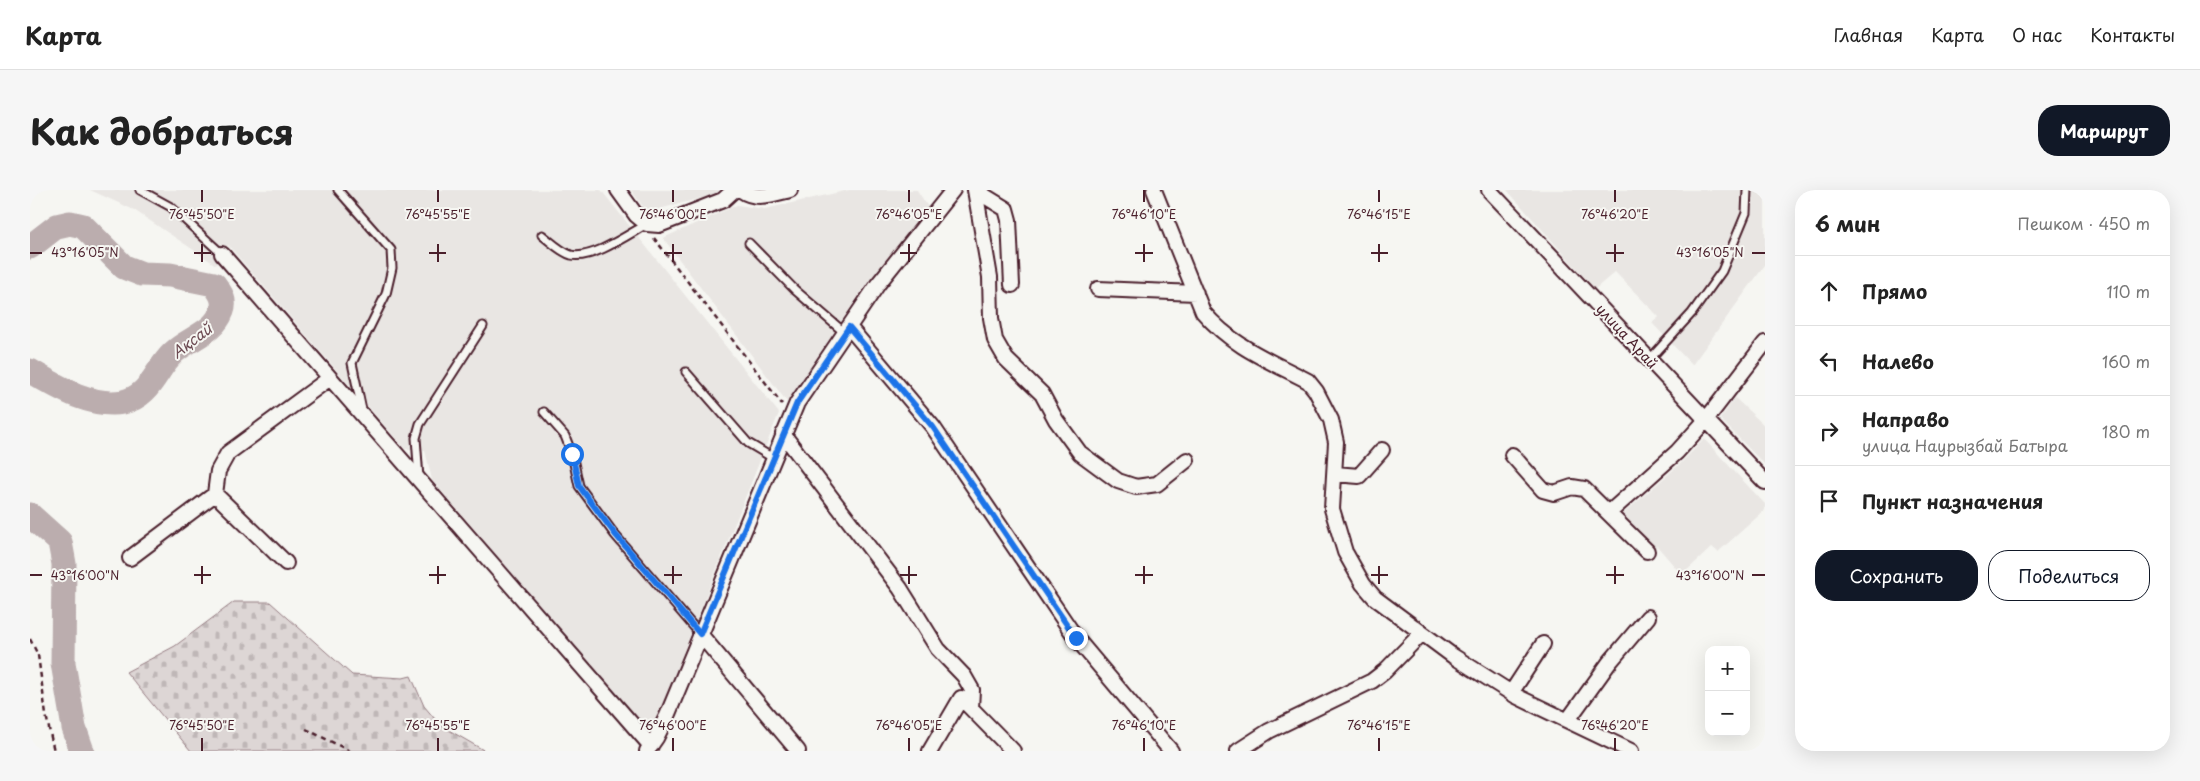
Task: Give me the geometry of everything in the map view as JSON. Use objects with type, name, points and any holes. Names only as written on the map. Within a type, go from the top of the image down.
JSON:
[{"type":"street","points":[[618,190],[636,215],[648,224],[659,225],[723,200],[734,190]]},
{"type":"street","points":[[741,190],[746,194],[760,197],[790,190]]},
{"type":"street","points":[[222,254],[420,481],[649,749],[667,716],[793,412],[878,284],[953,190]]},
{"type":"street","points":[[975,190],[1006,209],[1009,220],[1012,285]]},
{"type":"street","points":[[975,190],[990,277],[991,318],[996,340],[1006,359],[1042,394],[1056,420],[1080,453],[1118,481],[1136,486],[1157,484],[1187,460]]},
{"type":"street","points":[[1154,190],[1203,312],[1217,328],[1235,343],[1308,381],[1316,391],[1331,420],[1336,442],[1332,510],[1345,552],[1363,584],[1375,598],[1453,656],[1511,693],[1631,751]]},
{"type":"street","name":"улица Арай","points":[[1489,190],[1765,482]]},
{"type":"street","points":[[1098,289],[1196,293]]},
{"type":"street","points":[[847,330],[933,427],[1076,638],[1170,751]]},
{"type":"street","points":[[1610,512],[1677,452],[1706,421],[1765,343]]},
{"type":"street","points":[[130,558],[215,494],[218,471],[228,453],[330,378]]},
{"type":"street","points":[[783,434],[900,588],[938,649],[964,676],[972,690],[971,708]]},
{"type":"street","points":[[1335,474],[1358,476],[1382,450]]},
{"type":"street","points":[[1512,455],[1543,490],[1554,493],[1572,487],[1584,489],[1610,512],[1622,527],[1646,550]]},
{"type":"street","points":[[215,494],[286,563]]},
{"type":"street","points":[[1568,720],[1608,663],[1648,617]]},
{"type":"street","points":[[1238,751],[1269,730],[1372,681],[1385,671],[1422,633]]},
{"type":"street","points":[[700,634],[798,751]]},
{"type":"street","points":[[1511,693],[1543,644]]},
{"type":"street","points":[[930,751],[961,698],[1013,751]]},
{"type":"lane","points":[[140,190],[171,206],[222,254]]},
{"type":"lane","points":[[338,190],[391,250],[392,268],[386,294],[352,363],[363,416]]},
{"type":"lane","points":[[1649,360],[1692,312],[1722,271],[1746,213],[1747,190]]},
{"type":"lane","points":[[542,235],[569,254],[583,256],[618,241],[648,224]]},
{"type":"lane","points":[[749,243],[795,290],[847,330]]},
{"type":"lane","points":[[420,481],[416,438],[420,424],[483,326]]},
{"type":"lane","points":[[686,372],[748,443],[773,458]]},
{"type":"lane","points":[[544,412],[565,436],[572,454],[579,486],[615,534],[700,634]]},
{"type":"path","points":[[648,224],[654,239],[784,407],[793,412]]},
{"type":"path","points":[[30,639],[38,655],[46,715],[54,751]]},
{"type":"path","points":[[306,729],[350,751]]},
{"type":"shaded area","points":[[90,190],[601,190],[779,413],[656,721],[644,726],[432,480],[425,450],[405,449],[228,245],[216,265],[134,210]]},
{"type":"shaded area","points":[[631,190],[718,190],[718,194],[647,212]]},
{"type":"shaded area","points":[[849,190],[917,190],[928,207],[863,289],[787,402],[663,238],[737,205],[765,209]]},
{"type":"shaded area","points":[[1507,190],[1765,190],[1765,265],[1692,365],[1652,323],[1659,317],[1615,272],[1595,289]]},
{"type":"shaded area","points":[[1735,398],[1765,426],[1765,465],[1720,419]]},
{"type":"shaded area","points":[[1704,439],[1765,504],[1765,510],[1718,552],[1712,547],[1682,575],[1657,546],[1653,550],[1624,522],[1622,515],[1681,463]]},
{"type":"green space","points":[[234,602],[270,602],[352,675],[403,678],[411,676],[424,706],[440,725],[485,751],[191,751],[126,672],[175,646]]},
{"type":"waterway","name":"Ақсай","points":[[30,247],[57,226],[70,223],[83,226],[124,267],[142,274],[170,275],[214,284],[223,300],[222,311],[213,325],[173,353],[152,382],[132,399],[111,403],[86,399],[30,371]]},
{"type":"waterway","name":"Ақсай","points":[[30,515],[60,542],[64,564],[63,663],[74,728],[82,751]]},
{"type":"route","points":[[572,454],[579,486],[615,534],[700,634],[797,403],[849,327],[933,427],[1076,638]]}]
